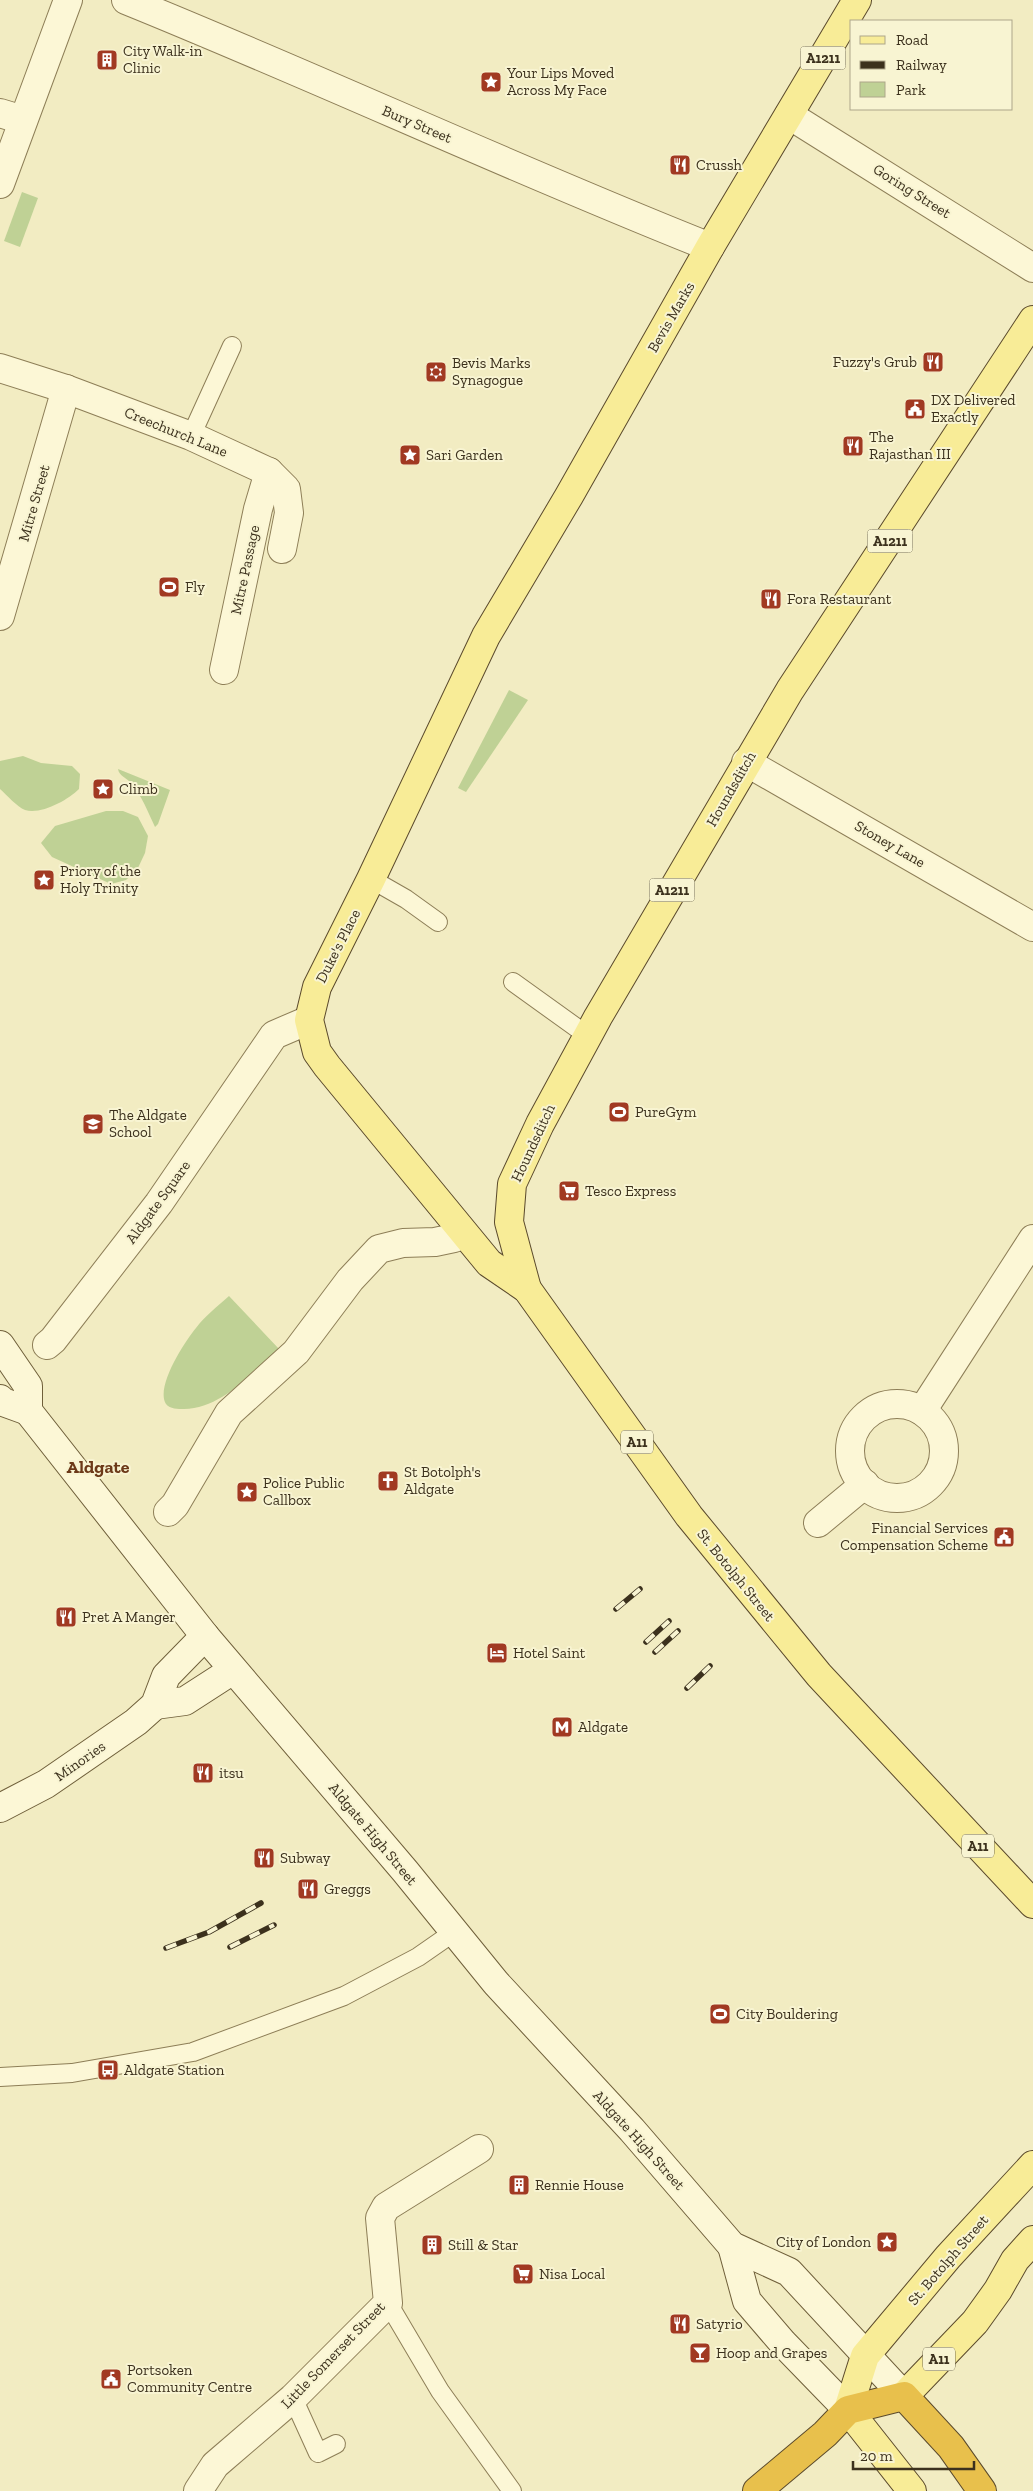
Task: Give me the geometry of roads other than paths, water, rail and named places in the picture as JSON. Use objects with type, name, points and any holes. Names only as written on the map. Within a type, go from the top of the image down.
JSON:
[{"type":"highway","points":[[757,2491],[825,2434],[848,2410],[904,2396],[952,2447],[982,2491]]},
{"type":"main road","name":"Bevis Marks","points":[[486,636],[578,480],[710,247],[857,0]]},
{"type":"main road","name":"Houndsditch","points":[[528,1289],[508,1222],[512,1184],[540,1124],[588,1036],[746,762],[790,690],[1033,320]]},
{"type":"main road","name":"Duke's Place","points":[[458,1234],[317,1052],[309,1020],[317,987],[371,879],[486,636]]},
{"type":"main road","name":"St. Botolph Street","points":[[458,1234],[489,1263],[528,1289],[689,1516],[806,1660],[857,1718],[1033,1904]]},
{"type":"main road","name":"St. Botolph Street","points":[[865,2356],[948,2258],[1033,2165]]},
{"type":"main road","name":"A11","points":[[904,2396],[975,2322],[998,2290],[1015,2260],[1033,2240]]},
{"type":"main road","points":[[865,2356],[848,2410],[912,2491]]},
{"type":"street","points":[[0,184],[12,116],[68,0]]},
{"type":"street","name":"Bury Street","points":[[126,0],[272,59],[379,107],[710,247]]},
{"type":"street","name":"Goring Street","points":[[790,115],[1033,268]]},
{"type":"street","name":"Creechurch Lane","points":[[0,368],[66,389],[191,436],[269,472],[286,488],[288,513],[282,550]]},
{"type":"street","name":"Mitre Street","points":[[0,616],[66,389]]},
{"type":"street","name":"Mitre Passage","points":[[224,670],[258,509],[269,472]]},
{"type":"street","name":"Stoney Lane","points":[[746,762],[1033,927]]},
{"type":"street","name":"Aldgate Square","points":[[47,1345],[53,1340],[159,1203],[274,1035],[309,1020]]},
{"type":"street","points":[[168,1512],[175,1505],[229,1413],[296,1352],[350,1280],[379,1250],[403,1243],[435,1242],[458,1234]]},
{"type":"street","points":[[926,1404],[1033,1239]]},
{"type":"street","points":[[0,1345],[28,1386],[28,1411],[3,1402],[0,1399]]},
{"type":"street","points":[[926,1404],[941,1435],[943,1443],[942,1467],[934,1481],[922,1492],[907,1498],[890,1498],[876,1493],[864,1484],[854,1472],[850,1457],[851,1442],[855,1428],[865,1416],[885,1406],[926,1404]]},
{"type":"street","name":"Aldgate High Street","points":[[28,1411],[205,1636],[405,1871],[496,1983],[632,2130],[732,2246],[789,2272],[904,2396]]},
{"type":"street","points":[[818,1523],[864,1484]]},
{"type":"street","name":"Minories","points":[[0,1808],[46,1784],[136,1722],[155,1705],[166,1676],[205,1636]]},
{"type":"street","points":[[155,1705],[185,1701],[233,1670]]},
{"type":"street","name":"Little Somerset Street","points":[[198,2491],[215,2465],[293,2398],[388,2303],[381,2213],[394,2199],[479,2149]]},
{"type":"street","name":"Aldgate High Street","points":[[732,2246],[747,2301],[848,2410]]},
{"type":"lane","points":[[191,436],[232,346]]},
{"type":"lane","points":[[371,879],[406,899],[438,922]]},
{"type":"lane","points":[[513,982],[588,1036]]},
{"type":"lane","points":[[0,2077],[72,2073],[193,2052],[344,1996],[418,1957],[454,1932]]},
{"type":"lane","points":[[388,2303],[440,2391],[512,2491]]},
{"type":"lane","points":[[293,2398],[318,2454],[336,2444]]},
{"type":"railway","points":[[616,1609],[640,1589]]},
{"type":"railway","points":[[646,1642],[669,1621]]},
{"type":"railway","points":[[655,1652],[678,1631]]},
{"type":"railway","points":[[687,1688],[710,1666]]},
{"type":"railway","points":[[166,1948],[209,1932],[261,1903]]},
{"type":"railway","points":[[230,1947],[274,1925]]},
{"type":"place","name":"City Walk-in Clinic","points":[[107,60]]},
{"type":"place","name":"Your Lips Moved Across My Face","points":[[491,82]]},
{"type":"place","name":"Crussh","points":[[680,165]]},
{"type":"place","name":"Fuzzy's Grub","points":[[933,362]]},
{"type":"place","name":"Bevis Marks Synagogue","points":[[436,372]]},
{"type":"place","name":"DX Delivered Exactly","points":[[915,409]]},
{"type":"place","name":"The Rajasthan III","points":[[853,446]]},
{"type":"place","name":"Sari Garden","points":[[410,455]]},
{"type":"place","name":"Fly","points":[[169,587]]},
{"type":"place","name":"Fora Restaurant","points":[[771,599]]},
{"type":"place","name":"Climb","points":[[103,789]]},
{"type":"place","name":"Priory of the Holy Trinity","points":[[44,880]]},
{"type":"place","name":"PureGym","points":[[619,1112]]},
{"type":"place","name":"The Aldgate School","points":[[93,1124]]},
{"type":"place","name":"Tesco Express","points":[[569,1191]]},
{"type":"place","name":"St Botolph's Aldgate","points":[[388,1481]]},
{"type":"place","name":"Police Public Callbox","points":[[247,1492]]},
{"type":"place","name":"Financial Services Compensation Scheme","points":[[1004,1537]]},
{"type":"place","name":"Pret A Manger","points":[[66,1617]]},
{"type":"place","name":"Hotel Saint","points":[[497,1653]]},
{"type":"place","name":"Aldgate","points":[[562,1727]]},
{"type":"place","name":"itsu","points":[[203,1773]]},
{"type":"place","name":"Subway","points":[[264,1858]]},
{"type":"place","name":"Greggs","points":[[308,1889]]},
{"type":"place","name":"City Bouldering","points":[[720,2014]]},
{"type":"place","name":"Aldgate Station","points":[[108,2070]]},
{"type":"place","name":"Rennie House","points":[[519,2185]]},
{"type":"place","name":"City of London","points":[[887,2242]]},
{"type":"place","name":"Still & Star","points":[[432,2245]]},
{"type":"place","name":"Nisa Local","points":[[523,2274]]},
{"type":"place","name":"Satyrio","points":[[680,2324]]},
{"type":"place","name":"Hoop and Grapes","points":[[700,2353]]},
{"type":"place","name":"Portsoken Community Centre","points":[[111,2379]]},
{"type":"district","name":"Aldgate","points":[[98,1467]]}]
